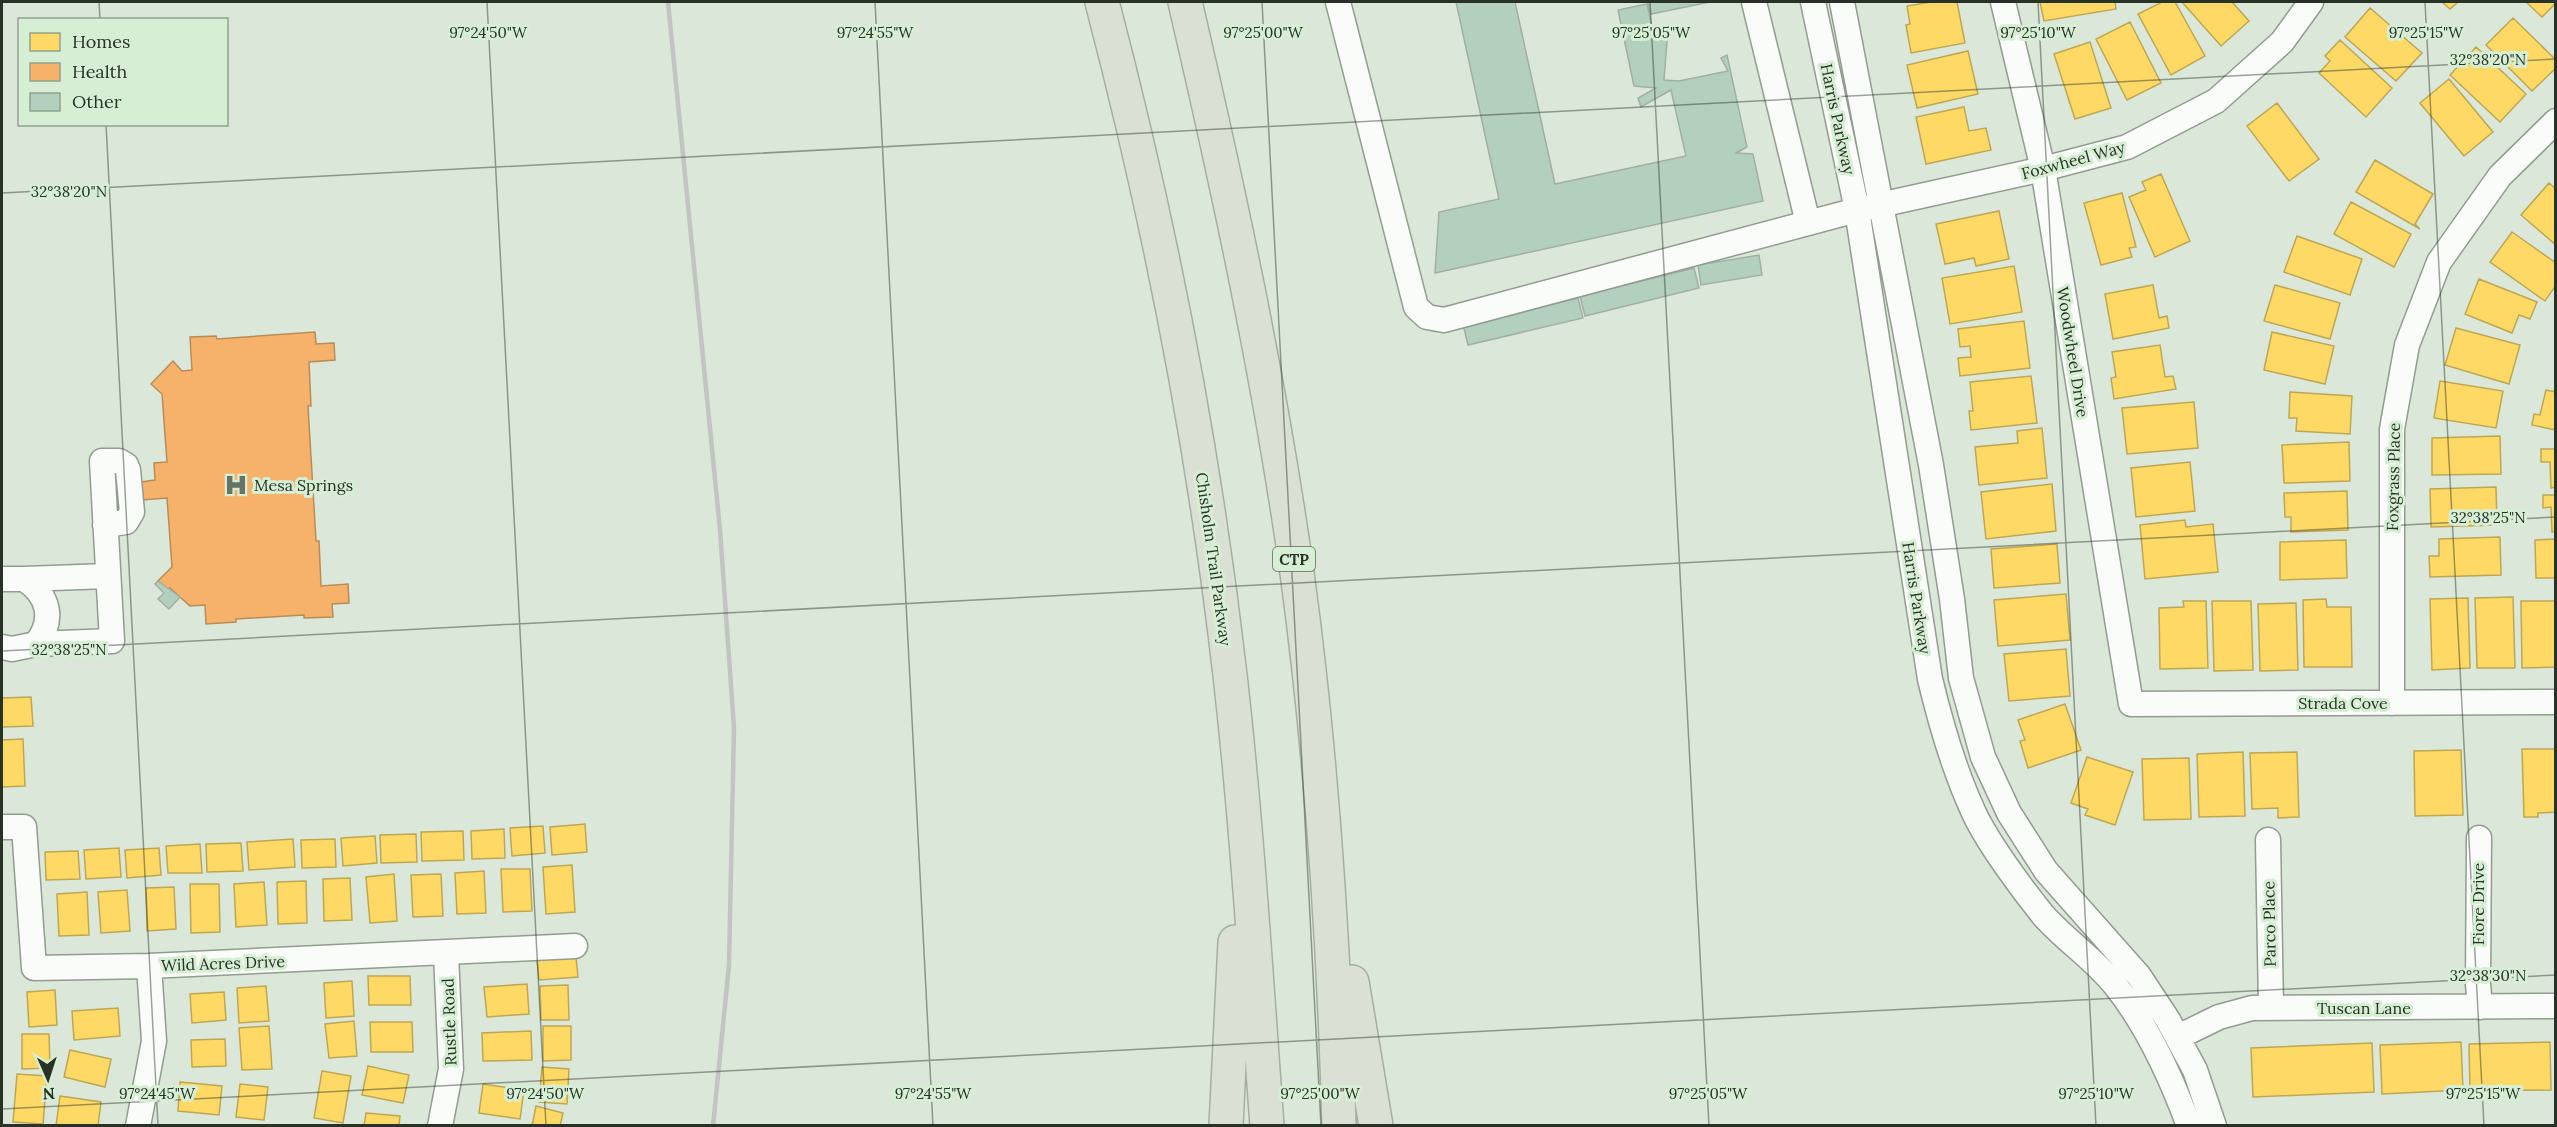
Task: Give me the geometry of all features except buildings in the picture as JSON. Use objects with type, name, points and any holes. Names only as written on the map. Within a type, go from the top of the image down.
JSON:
[{"type":"highway","name":"Chisholm Trail Parkway","points":[[1102,2],[1176,322],[1218,582],[1243,797],[1267,1125]]},
{"type":"highway","name":"CTP","points":[[1185,2],[1225,174],[1276,443],[1296,572],[1323,797],[1337,1036],[1339,1125]]},
{"type":"highway","points":[[1226,1125],[1243,797]]},
{"type":"highway","points":[[1323,797],[1376,1125]]},
{"type":"street","name":"Foxwheel Way","points":[[1338,2],[1416,307],[1427,317],[1444,320],[1857,210],[2043,170],[2127,147],[2216,101],[2282,42],[2311,2]]},
{"type":"street","points":[[1754,2],[1808,223]]},
{"type":"street","name":"Harris Parkway","points":[[1813,2],[1857,210],[1930,680],[1947,745],[1975,815],[2006,864],[2044,916],[2115,985],[2146,1032],[2177,1093],[2189,1125]]},
{"type":"street","name":"Harris Parkway","points":[[1842,2],[1931,465],[1952,599],[1961,678],[1983,757],[2009,813],[2046,871],[2139,976],[2178,1037],[2195,1070],[2214,1125]]},
{"type":"street","name":"Woodwheel Drive","points":[[2003,2],[2043,170],[2131,704]]},
{"type":"street","name":"Foxgrass Place","points":[[2392,703],[2392,429],[2407,345],[2439,262],[2500,176],[2556,121]]},
{"type":"street","points":[[2,647],[12,649],[36,644],[112,641],[105,525]]},
{"type":"street","points":[[13,579],[108,576]]},
{"type":"street","points":[[13,579],[41,592],[47,608],[46,627],[36,644]]},
{"type":"street","name":"Strada Cove","points":[[2131,704],[2556,702]]},
{"type":"street","name":"Wild Acres Drive","points":[[2,827],[24,826],[34,968],[149,966],[575,946]]},
{"type":"street","name":"Fiore Drive","points":[[2479,838],[2478,984],[2480,1007]]},
{"type":"street","name":"Parco Place","points":[[2268,840],[2271,1008]]},
{"type":"street","name":"Rustle Road","points":[[440,1125],[451,1069],[446,953]]},
{"type":"street","points":[[138,1125],[154,1041],[149,966]]},
{"type":"street","name":"Tuscan Lane","points":[[2178,1037],[2235,1011],[2271,1008],[2556,1006]]},
{"type":"railway","points":[[668,2],[720,530],[734,728],[729,965],[713,1126]]},
{"type":"place","name":"Mesa Springs","points":[[236,485]]}]
